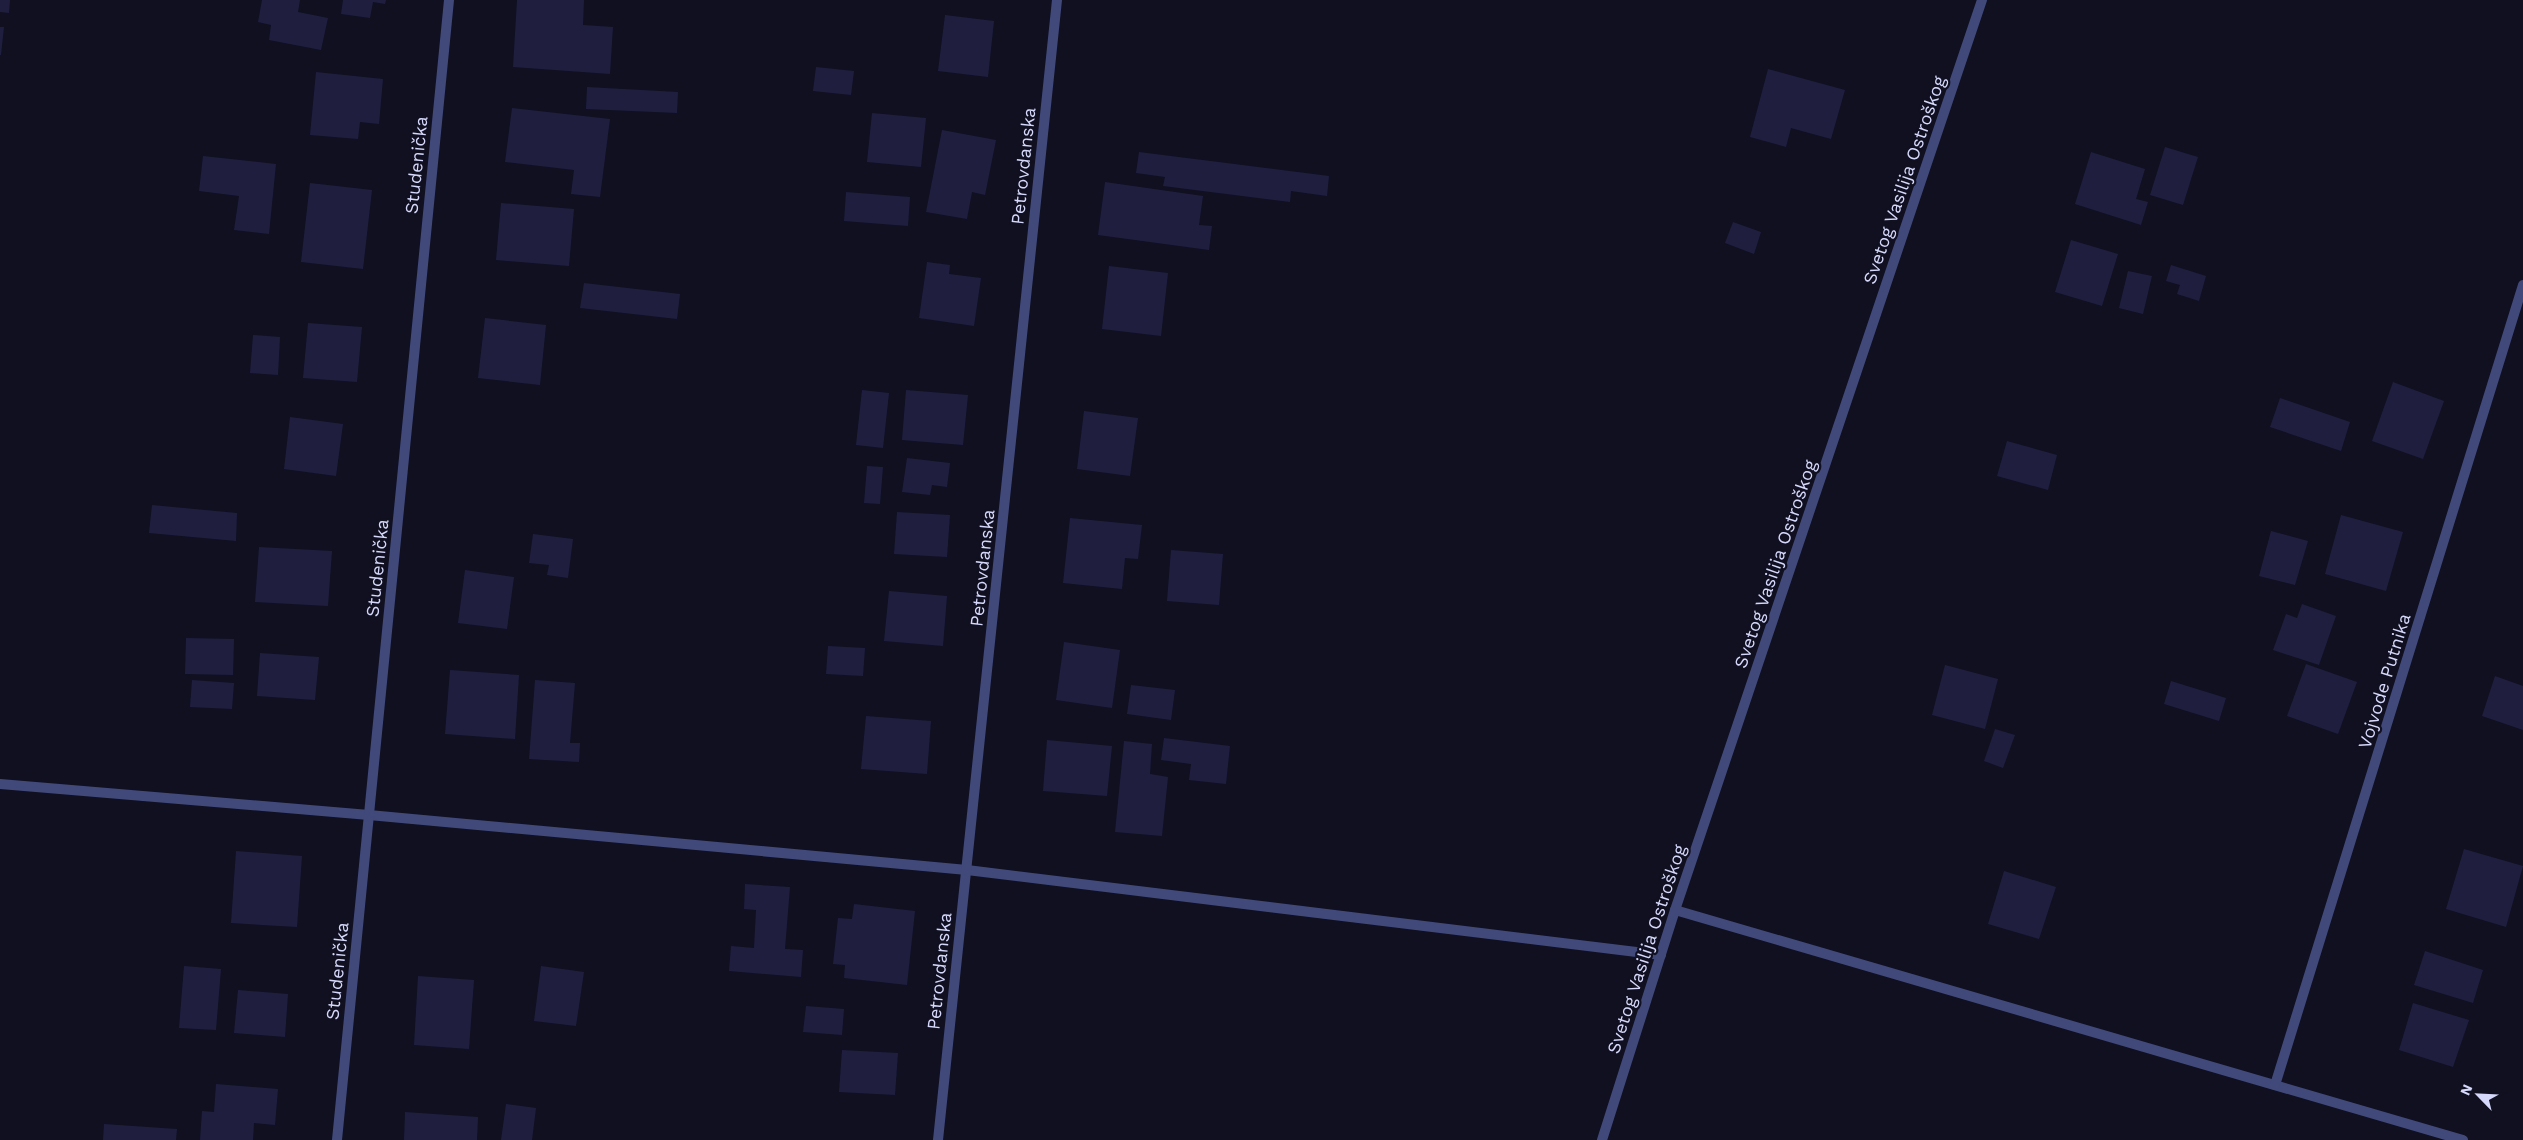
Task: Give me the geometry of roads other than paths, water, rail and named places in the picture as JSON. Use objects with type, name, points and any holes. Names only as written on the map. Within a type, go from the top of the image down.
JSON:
[{"type":"street","name":"Studenička","points":[[337,1140],[449,0]]},
{"type":"street","name":"Petrovdanska","points":[[938,1140],[1057,0]]},
{"type":"street","name":"Svetog Vasilija Ostroškog","points":[[1602,1140],[1675,910],[1982,0]]},
{"type":"street","name":"Vojvode Putnika","points":[[2275,1085],[2523,286]]},
{"type":"street","points":[[0,784],[369,815],[967,870],[1661,954]]},
{"type":"street","points":[[1675,910],[2463,1140]]}]
